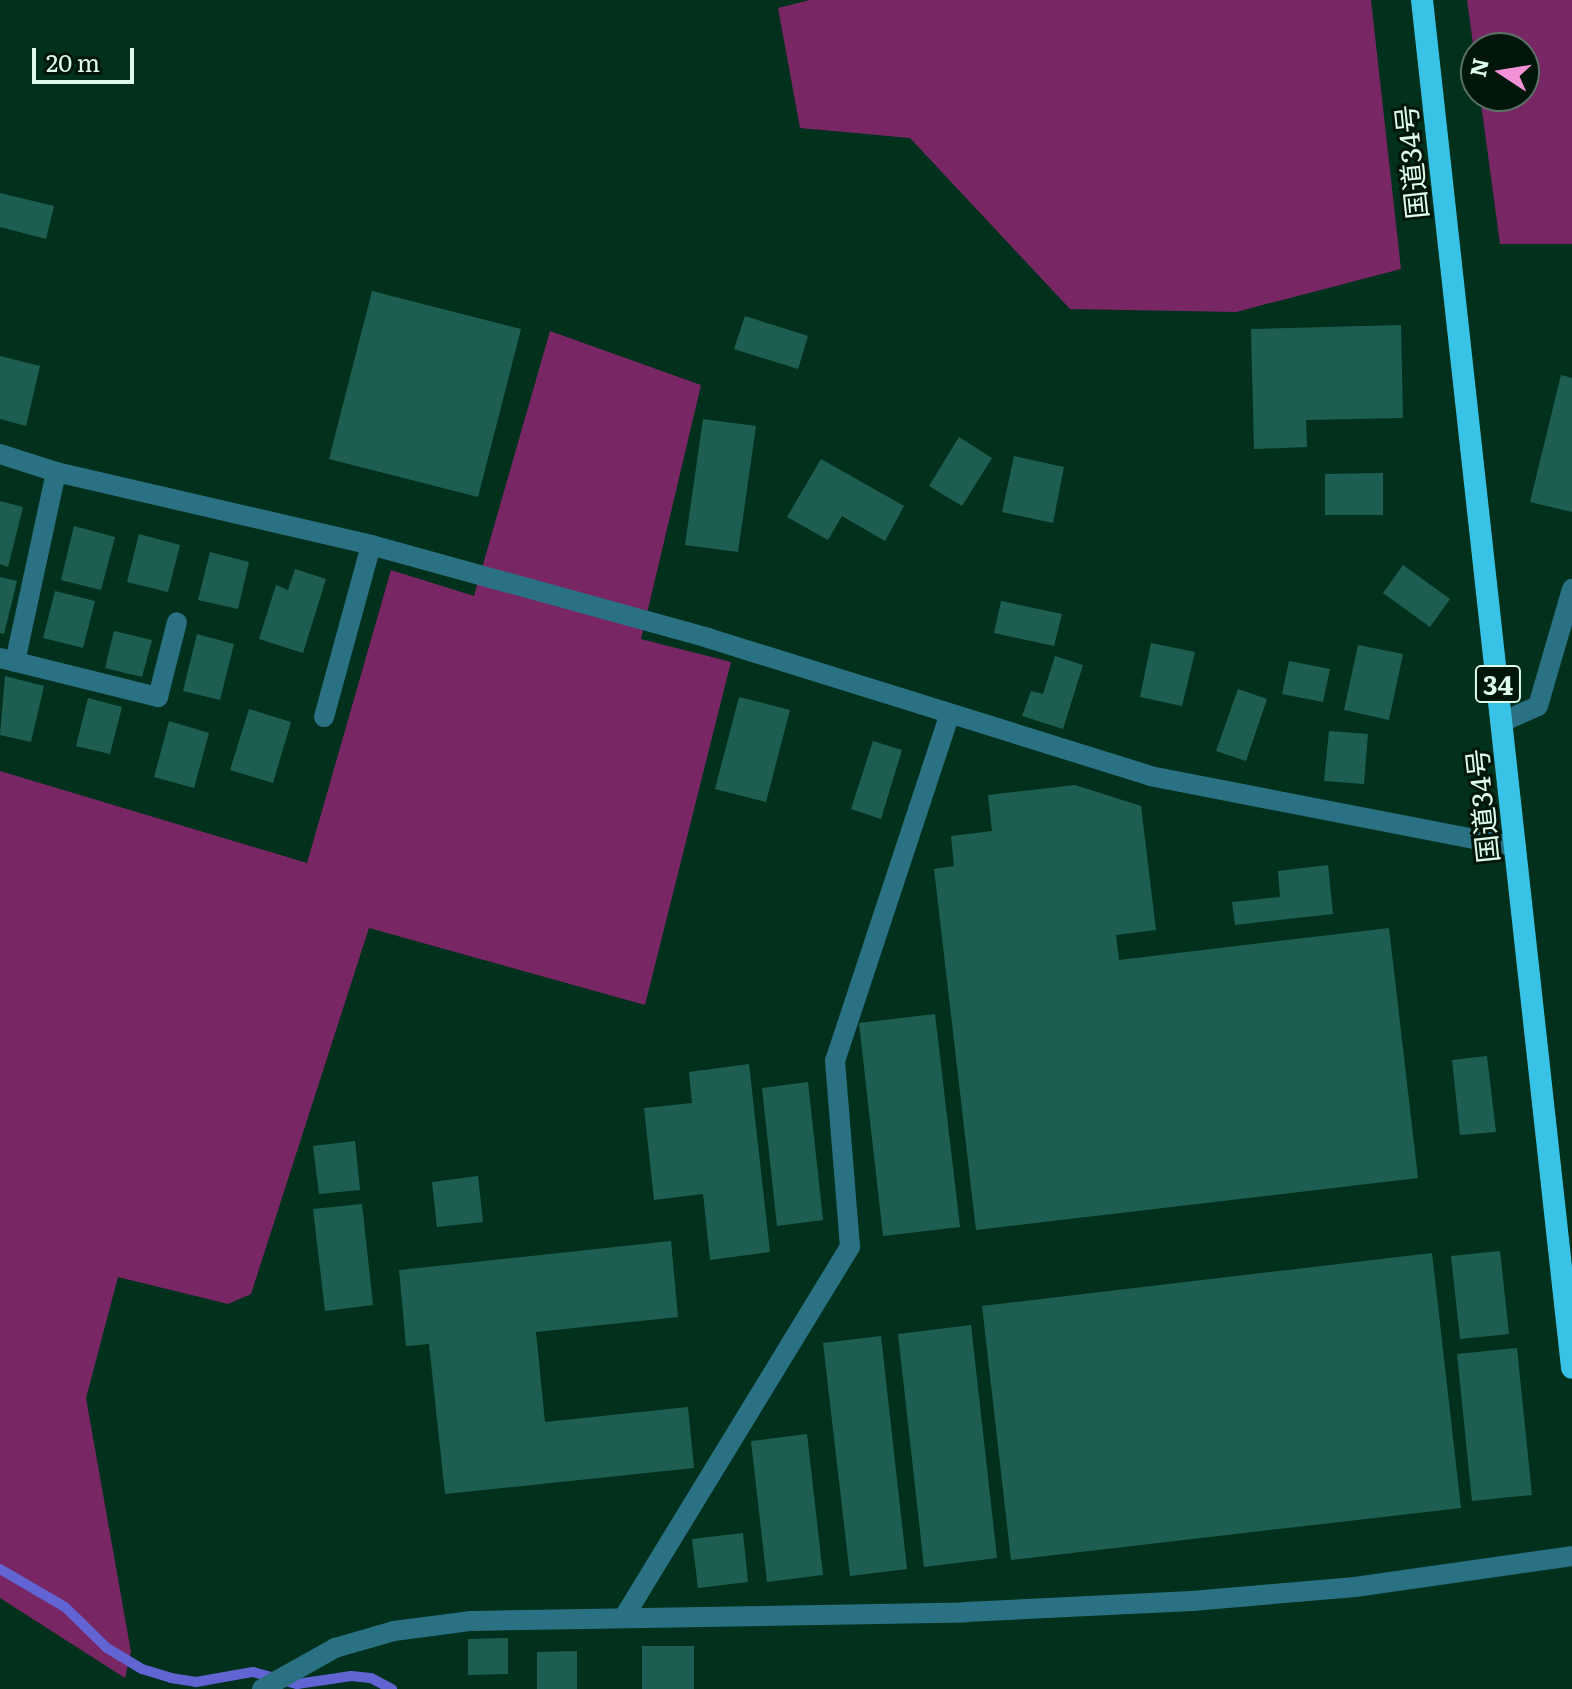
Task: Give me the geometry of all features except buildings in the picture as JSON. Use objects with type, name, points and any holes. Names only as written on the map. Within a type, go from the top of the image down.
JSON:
[{"type":"highway","name":"国道34号","points":[[1422,0],[1572,1368]]},
{"type":"street","points":[[0,454],[56,472],[371,545],[708,638],[1150,776],[1516,847]]},
{"type":"street","points":[[56,472],[8,660],[158,697],[177,622]]},
{"type":"street","points":[[324,717],[371,545]]},
{"type":"street","points":[[1502,722],[1538,706],[1572,589]]},
{"type":"street","points":[[624,1617],[850,1247],[835,1061],[950,714]]},
{"type":"street","points":[[262,1689],[289,1671],[335,1648],[394,1631],[471,1621],[965,1612],[1192,1601],[1355,1587],[1572,1556]]},
{"type":"shaded area","points":[[810,0],[1371,0],[1401,269],[1236,312],[1070,309],[910,138],[800,128],[778,8]]},
{"type":"shaded area","points":[[1467,0],[1572,0],[1572,244],[1500,244],[1482,112],[1540,112],[1540,32],[1471,32]]},
{"type":"shaded area","points":[[550,331],[701,385],[641,639],[731,662],[645,1005],[369,928],[251,1294],[228,1304],[118,1277],[86,1398],[131,1652],[125,1678],[0,1598],[0,771],[307,863],[391,570],[474,596]]},
{"type":"waterway","points":[[0,1569],[65,1607],[107,1648],[142,1669],[171,1678],[196,1682],[253,1672],[297,1684],[351,1676],[371,1678],[392,1689]]}]
